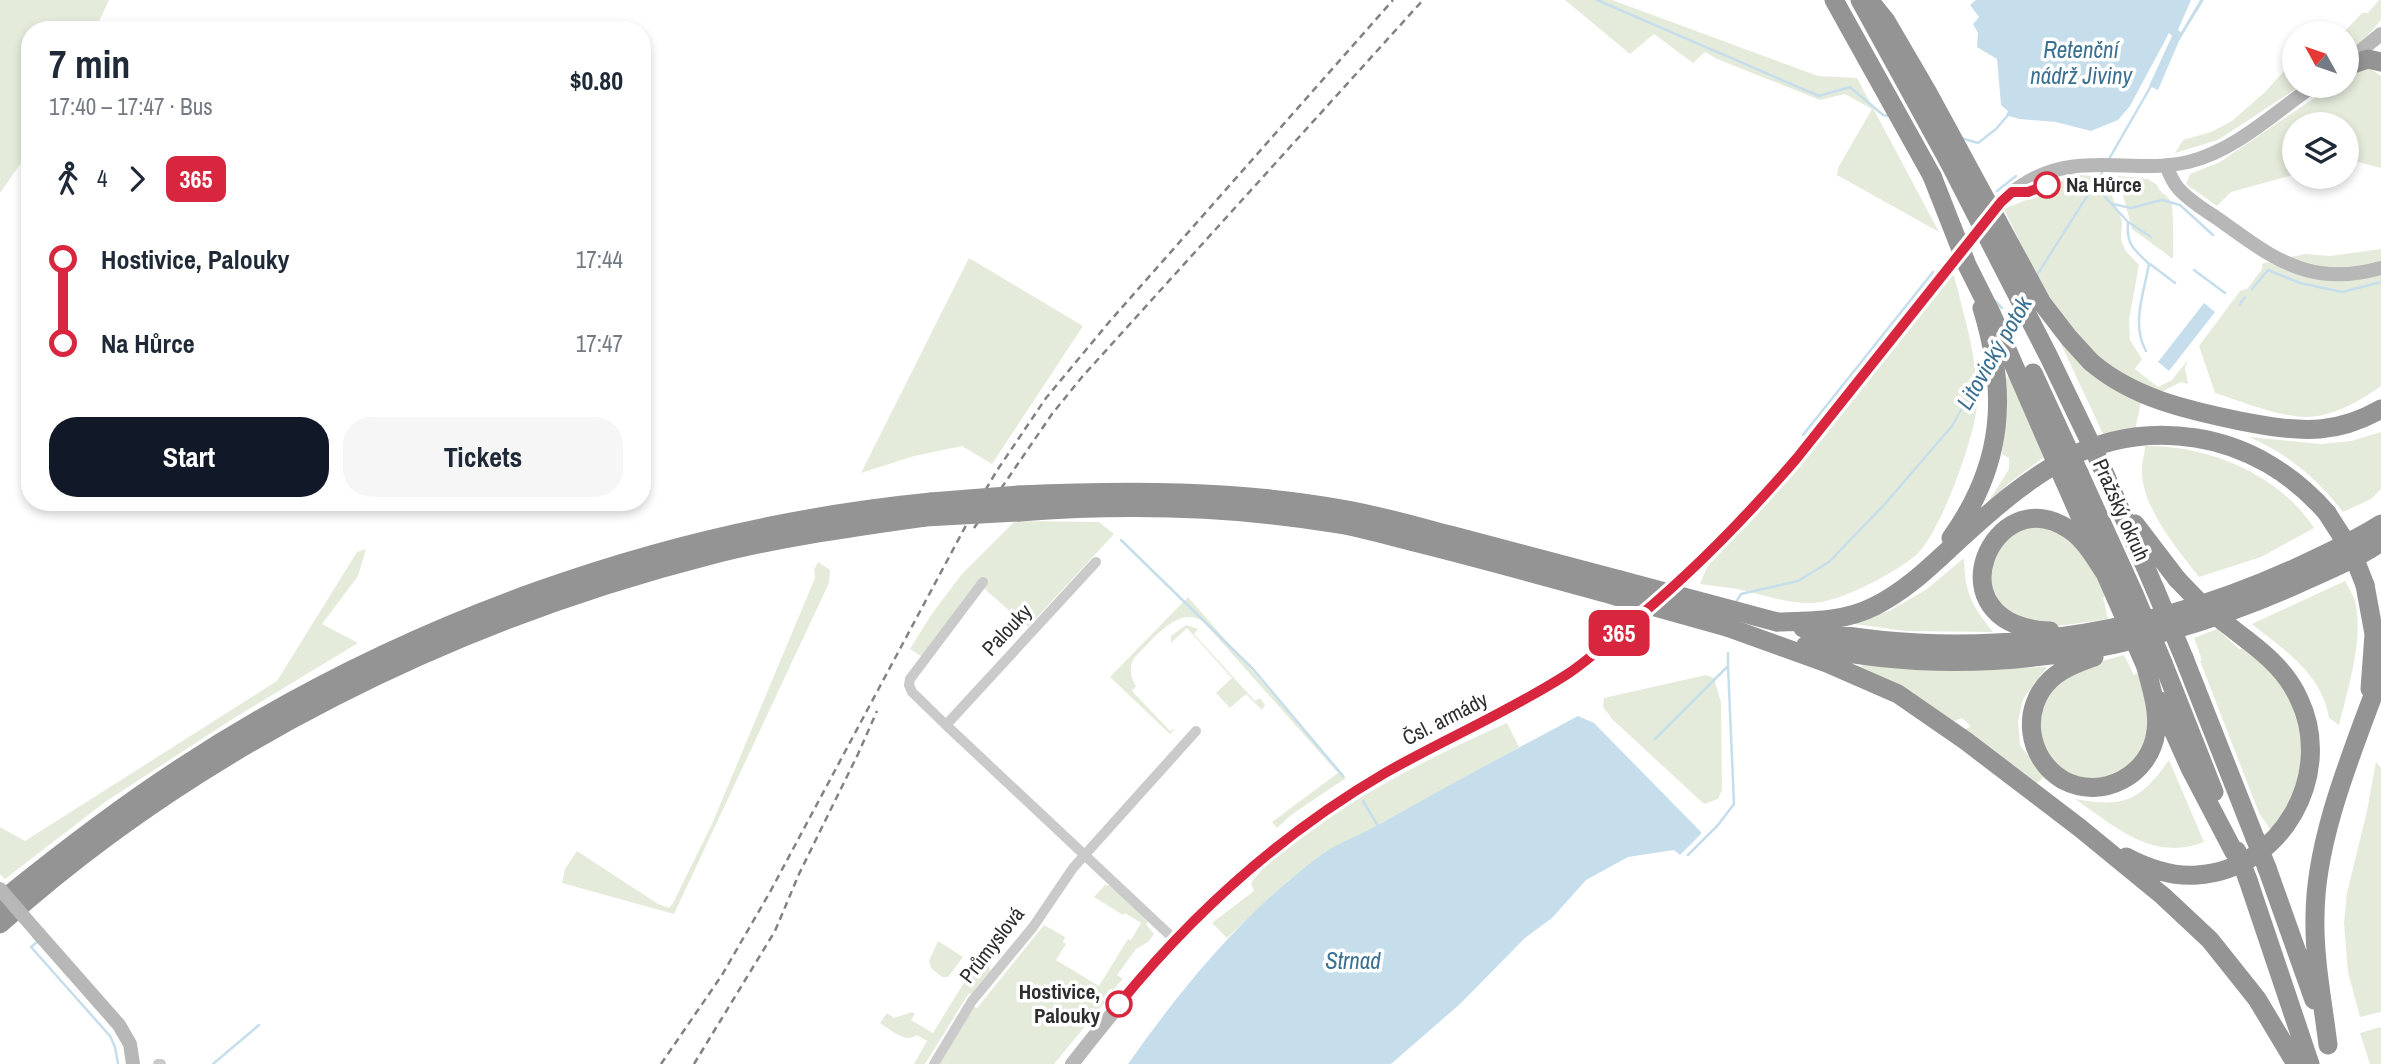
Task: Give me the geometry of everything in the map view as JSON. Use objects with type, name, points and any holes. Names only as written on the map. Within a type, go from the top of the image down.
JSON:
[{"type":"highway","name":"Pražský okruh","points":[[1834,0],[1932,176],[2034,376],[2072,477],[2248,880],[2311,1064]]},
{"type":"highway","name":"Pražský okruh","points":[[1860,0],[1990,240],[2101,465],[2184,657],[2267,868],[2331,1055]]},
{"type":"highway","points":[[1869,0],[1886,21],[1928,93],[2047,311],[2100,369],[2144,395],[2174,406],[2210,415],[2295,429],[2344,425],[2381,409]]},
{"type":"highway","points":[[2359,61],[2368,59],[2381,62]]},
{"type":"highway","points":[[1930,567],[1983,484],[1992,455],[1999,407],[1994,357],[1982,308],[1932,176]]},
{"type":"highway","points":[[1967,265],[2072,477],[2106,576]]},
{"type":"highway","points":[[1774,634],[1865,611],[1906,587],[2016,492],[2048,468],[2093,445],[2138,436],[2187,437],[2211,441],[2246,453],[2289,477],[2327,513],[2352,551],[2371,610],[2374,648],[2370,690],[2357,740]]},
{"type":"highway","points":[[2080,828],[2139,864],[2155,870],[2196,875],[2224,870],[2250,859],[2286,827],[2307,783],[2311,758],[2310,734],[2304,710],[2288,680],[2270,659],[2203,606],[2177,579],[2112,491]]},
{"type":"highway","points":[[0,902],[97,825],[181,767],[320,688],[443,629],[606,569],[702,541],[834,515],[1019,503],[1184,508],[1289,517],[1340,524],[1618,588],[1841,651],[1925,660],[1974,661],[2032,658],[2093,649],[2188,626],[2248,605],[2315,576],[2381,542]]},
{"type":"highway","points":[[0,923],[108,838],[191,780],[327,701],[437,649],[592,590],[713,554],[928,510]]},
{"type":"highway","points":[[2093,633],[2034,630],[2004,619],[1990,604],[1982,580],[1984,561],[1992,543],[2002,532],[2020,522],[2040,519],[2059,524],[2075,534],[2106,576],[2125,596]]},
{"type":"highway","points":[[1618,588],[1727,627],[1774,634],[1820,632],[1880,641],[1988,645],[2093,633],[2175,614],[2244,590],[2310,561],[2381,524]]},
{"type":"highway","points":[[1774,634],[1909,701],[2080,828],[2170,903],[2216,947],[2257,999],[2296,1064]]},
{"type":"highway","points":[[2137,639],[2067,667],[2042,690],[2033,707],[2031,731],[2038,754],[2049,769],[2066,781],[2091,788],[2116,783],[2139,768],[2150,752],[2157,726],[2154,665]]},
{"type":"highway","points":[[2331,1055],[2317,957],[2316,892],[2326,838],[2381,674]]},
{"type":"main road","points":[[2359,53],[2381,34]]},
{"type":"main road","points":[[2296,98],[2228,145],[2198,159],[2166,164],[2175,184],[2187,197],[2286,263],[2305,270],[2332,274],[2352,274],[2381,268]]},
{"type":"main road","name":"Čsl. armády","points":[[1072,1064],[1133,987],[1175,940],[1256,862],[1315,818],[1384,774],[1501,714],[1569,673],[1651,608],[1694,569],[1762,499],[1797,458],[2001,202],[2035,178],[2064,168],[2084,165],[2166,164]]},
{"type":"main road","points":[[0,888],[119,1025],[130,1044],[133,1064]]},
{"type":"street","name":"Palouky","points":[[946,724],[1096,562]]},
{"type":"street","points":[[983,582],[910,679],[912,692],[1175,940]]},
{"type":"street","points":[[1085,854],[1196,731]]},
{"type":"street","name":"Průmyslová","points":[[934,1064],[972,1001],[1033,927],[1085,854]]},
{"type":"green space","points":[[0,0],[109,0],[99,21],[21,21],[21,163],[0,193]]},
{"type":"green space","points":[[1565,0],[1612,0],[1818,76],[1857,78],[1939,232],[1837,175],[1838,168],[1872,109],[1845,94],[1820,100],[1705,52],[1693,63],[1654,34],[1630,54]]},
{"type":"green space","points":[[2381,0],[2381,20],[2359,44],[2359,21],[2354,21],[2362,13],[2368,13]]},
{"type":"green space","points":[[2369,68],[2381,76],[2381,168],[2359,162],[2359,112],[2294,112],[2314,98],[2359,98],[2359,71]]},
{"type":"green space","points":[[2282,73],[2282,98],[2218,140],[2175,153],[2183,140],[2211,132],[2232,121]]},
{"type":"green space","points":[[2282,120],[2282,178],[2231,192],[2217,206],[2186,184],[2190,174],[2220,162]]},
{"type":"green space","points":[[2068,174],[2106,177],[2111,175],[2108,186],[2122,221],[2121,239],[2125,250],[2139,265],[2129,320],[2130,340],[2142,359],[2135,369],[2158,387],[2172,380],[2188,360],[2185,368],[2188,384],[2181,382],[2159,393],[2122,374],[2077,338],[2049,300],[2004,209],[2053,189]]},
{"type":"green space","points":[[2118,176],[2148,179],[2169,199],[2173,212],[2173,259],[2132,229]]},
{"type":"green space","points":[[2381,249],[2381,386],[2345,407],[2306,417],[2271,411],[2215,393],[2199,346],[2240,291],[2247,289],[2262,269],[2262,264],[2269,262],[2276,266],[2281,259],[2305,254],[2330,256]]},
{"type":"green space","points":[[969,258],[1083,326],[992,464],[962,446],[914,456],[861,473]]},
{"type":"green space","points":[[1953,272],[1973,354],[1977,403],[1964,460],[1946,506],[1925,544],[1916,555],[1884,576],[1857,590],[1821,602],[1790,601],[1700,584],[1707,567],[1796,471]]},
{"type":"green space","points":[[2061,344],[2079,362],[2141,402],[2135,430],[2104,436]]},
{"type":"green space","points":[[2012,370],[2048,454],[2009,483],[1983,510],[2009,469],[2009,458],[2002,454],[2007,413],[2006,379]]},
{"type":"green space","points":[[2381,432],[2381,489],[2371,499],[2343,512],[2323,488],[2301,468],[2249,437],[2321,444],[2351,441]]},
{"type":"green space","points":[[2145,446],[2193,451],[2240,466],[2282,492],[2314,528],[2261,557],[2199,577],[2162,526],[2147,497],[2142,468]]},
{"type":"green space","points":[[1015,521],[1099,522],[1114,534],[1028,627],[979,584],[921,656],[910,649],[961,575]]},
{"type":"green space","points":[[2051,525],[2088,558],[2106,596],[2103,598],[2108,619],[2051,627],[2004,612],[1986,573],[2011,531]]},
{"type":"green space","points":[[366,549],[358,576],[322,624],[358,643],[234,718],[105,802],[5,879],[0,874],[0,827],[25,841],[277,681],[357,552]]},
{"type":"green space","points":[[1964,558],[1971,598],[1993,632],[1906,631],[1847,623],[1889,611],[1927,589]]},
{"type":"green space","points":[[818,562],[830,570],[829,583],[674,914],[562,883],[565,869],[577,851],[658,904],[669,908],[673,903],[712,824],[815,578],[814,570]]},
{"type":"green space","points":[[2345,581],[2355,601],[2358,631],[2354,663],[2339,725],[2329,718],[2319,688],[2300,664],[2252,624]]},
{"type":"green space","points":[[1188,597],[1346,778],[1291,815],[1277,828],[1272,822],[1338,773],[1203,621],[1193,617],[1174,621],[1134,658],[1131,665],[1131,675],[1136,686],[1132,691],[1170,731],[1176,728],[1170,734],[1110,677]]},
{"type":"green space","points":[[1186,625],[1198,629],[1194,634],[1255,701],[1260,698],[1265,705],[1262,710],[1246,694],[1230,708],[1216,693],[1232,678],[1187,628],[1171,643],[1171,636]]},
{"type":"green space","points":[[2217,629],[2239,649],[2248,648],[2257,656],[2288,694],[2303,740],[2298,787],[2272,832],[2259,813],[2200,661],[2202,660],[2194,638]]},
{"type":"green space","points":[[2124,655],[2134,675],[2138,673],[2152,724],[2141,758],[2106,781],[2061,774],[2041,751],[2040,702],[2073,669]]},
{"type":"green space","points":[[1862,664],[1982,669],[2047,667],[2023,699],[2018,721],[2020,745],[2044,777],[2036,784],[1963,731],[1971,726],[1962,718],[1954,721],[1901,687],[1861,667]]},
{"type":"green space","points":[[1706,675],[1714,678],[1721,703],[1722,790],[1718,799],[1704,804],[1612,719],[1603,707],[1604,698]]},
{"type":"green space","points":[[1507,723],[1519,747],[1324,853],[1288,881],[1227,938],[1212,923],[1254,891],[1251,883],[1260,872],[1315,826],[1401,775]]},
{"type":"green space","points":[[2169,760],[2204,842],[2168,848],[2151,845],[2120,830],[2075,799],[2106,802],[2130,798],[2149,785]]},
{"type":"green space","points":[[2376,762],[2381,768],[2381,1012],[2360,1017],[2348,972],[2344,923],[2347,893]]},
{"type":"green space","points":[[1105,885],[1112,886],[1148,922],[1146,924],[1154,934],[1148,942],[1136,949],[1117,975],[1123,979],[1113,990],[1110,989],[1102,999],[1105,1002],[1054,1064],[939,1064],[974,1007],[977,1008],[1044,925],[1065,937],[1063,942],[1066,944],[1056,960],[1099,986],[1141,923],[1094,897]]},
{"type":"green space","points":[[938,941],[963,957],[948,977],[942,977],[931,968],[929,961]]},
{"type":"green space","points":[[983,960],[989,965],[990,971],[971,994],[969,993],[925,1064],[914,1064],[927,1041],[917,1035],[903,1037],[880,1023],[887,1013],[894,1018],[912,1012],[915,1014],[911,1020],[933,1033],[976,963]]},
{"type":"green space","points":[[2381,1027],[2381,1064],[2370,1064],[2360,1033]]},
{"type":"water","name":"Retenční nádrž Jiviny","points":[[1976,0],[2191,0],[2178,30],[2181,32],[2200,0],[2204,0],[2179,41],[2158,90],[2149,86],[2172,36],[2169,33],[2130,106],[2118,120],[2091,131],[2056,122],[2019,119],[2006,115],[2008,111],[2001,105],[1997,59],[1977,47],[1978,33],[1973,24],[1979,17],[1970,5]]},
{"type":"water","points":[[2204,303],[2215,312],[2169,371],[2158,362]]},
{"type":"water","name":"Strnad","points":[[1578,716],[1594,723],[1701,832],[1680,855],[1674,850],[1628,857],[1586,880],[1552,918],[1525,938],[1460,1004],[1391,1064],[1128,1064],[1216,952],[1266,901],[1321,855]]},
{"type":"waterway","points":[[1597,0],[1819,96],[1850,87],[1883,115],[1888,116]]},
{"type":"waterway","name":"Litovický potok","points":[[2109,159],[2151,86]]},
{"type":"waterway","points":[[1961,138],[1978,143],[2009,114]]},
{"type":"waterway","name":"Litovický potok","points":[[2037,275],[2103,171]]},
{"type":"waterway","points":[[1997,191],[2016,176]]},
{"type":"waterway","points":[[2095,186],[2128,222],[2151,237]]},
{"type":"waterway","points":[[2113,204],[2131,208],[2162,200],[2180,205],[2213,235]]},
{"type":"waterway","points":[[2128,222],[2130,241],[2149,264],[2139,319],[2139,330],[2146,351]]},
{"type":"waterway","points":[[2150,264],[2175,283]]},
{"type":"waterway","points":[[2194,270],[2225,293]]},
{"type":"waterway","points":[[2252,289],[2268,270],[2300,283],[2342,292],[2381,282]]},
{"type":"waterway","points":[[1803,435],[1933,272]]},
{"type":"waterway","points":[[2240,304],[2245,297]]},
{"type":"waterway","points":[[1995,301],[2002,308]]},
{"type":"waterway","name":"Litovický potok","points":[[2006,330],[2016,311]]},
{"type":"waterway","name":"Litovický potok","points":[[1736,602],[1741,594],[1798,581],[1829,562],[1884,505],[1952,426],[1986,366]]},
{"type":"waterway","points":[[1121,540],[1253,669],[1343,776]]},
{"type":"waterway","name":"Litovický potok","points":[[1655,739],[1728,666],[1728,653]]},
{"type":"waterway","points":[[1688,855],[1718,825],[1734,804],[1728,666]]},
{"type":"waterway","points":[[1363,801],[1378,826]]},
{"type":"waterway","points":[[37,942],[31,947],[110,1036],[118,1064]]},
{"type":"waterway","points":[[213,1064],[259,1025]]},
{"type":"railway","points":[[661,1064],[722,975],[770,892],[979,501],[1046,398],[1110,321],[1393,0]]},
{"type":"railway","points":[[974,528],[1052,414],[1082,377],[1423,0]]},
{"type":"railway","points":[[694,1064],[775,931],[799,874],[877,711]]},
{"type":"bus line","name":"365","points":[[1119,1004],[1192,922],[1256,862],[1315,818],[1384,774],[1501,714],[1569,673],[1651,608],[1694,569],[1762,499],[2001,202],[2012,192],[2028,192],[2047,185]]},
{"type":"place","name":"Na Hůrce","points":[[2047,185]]},
{"type":"place","name":"Hostivice, Palouky","points":[[1119,1004]]}]
